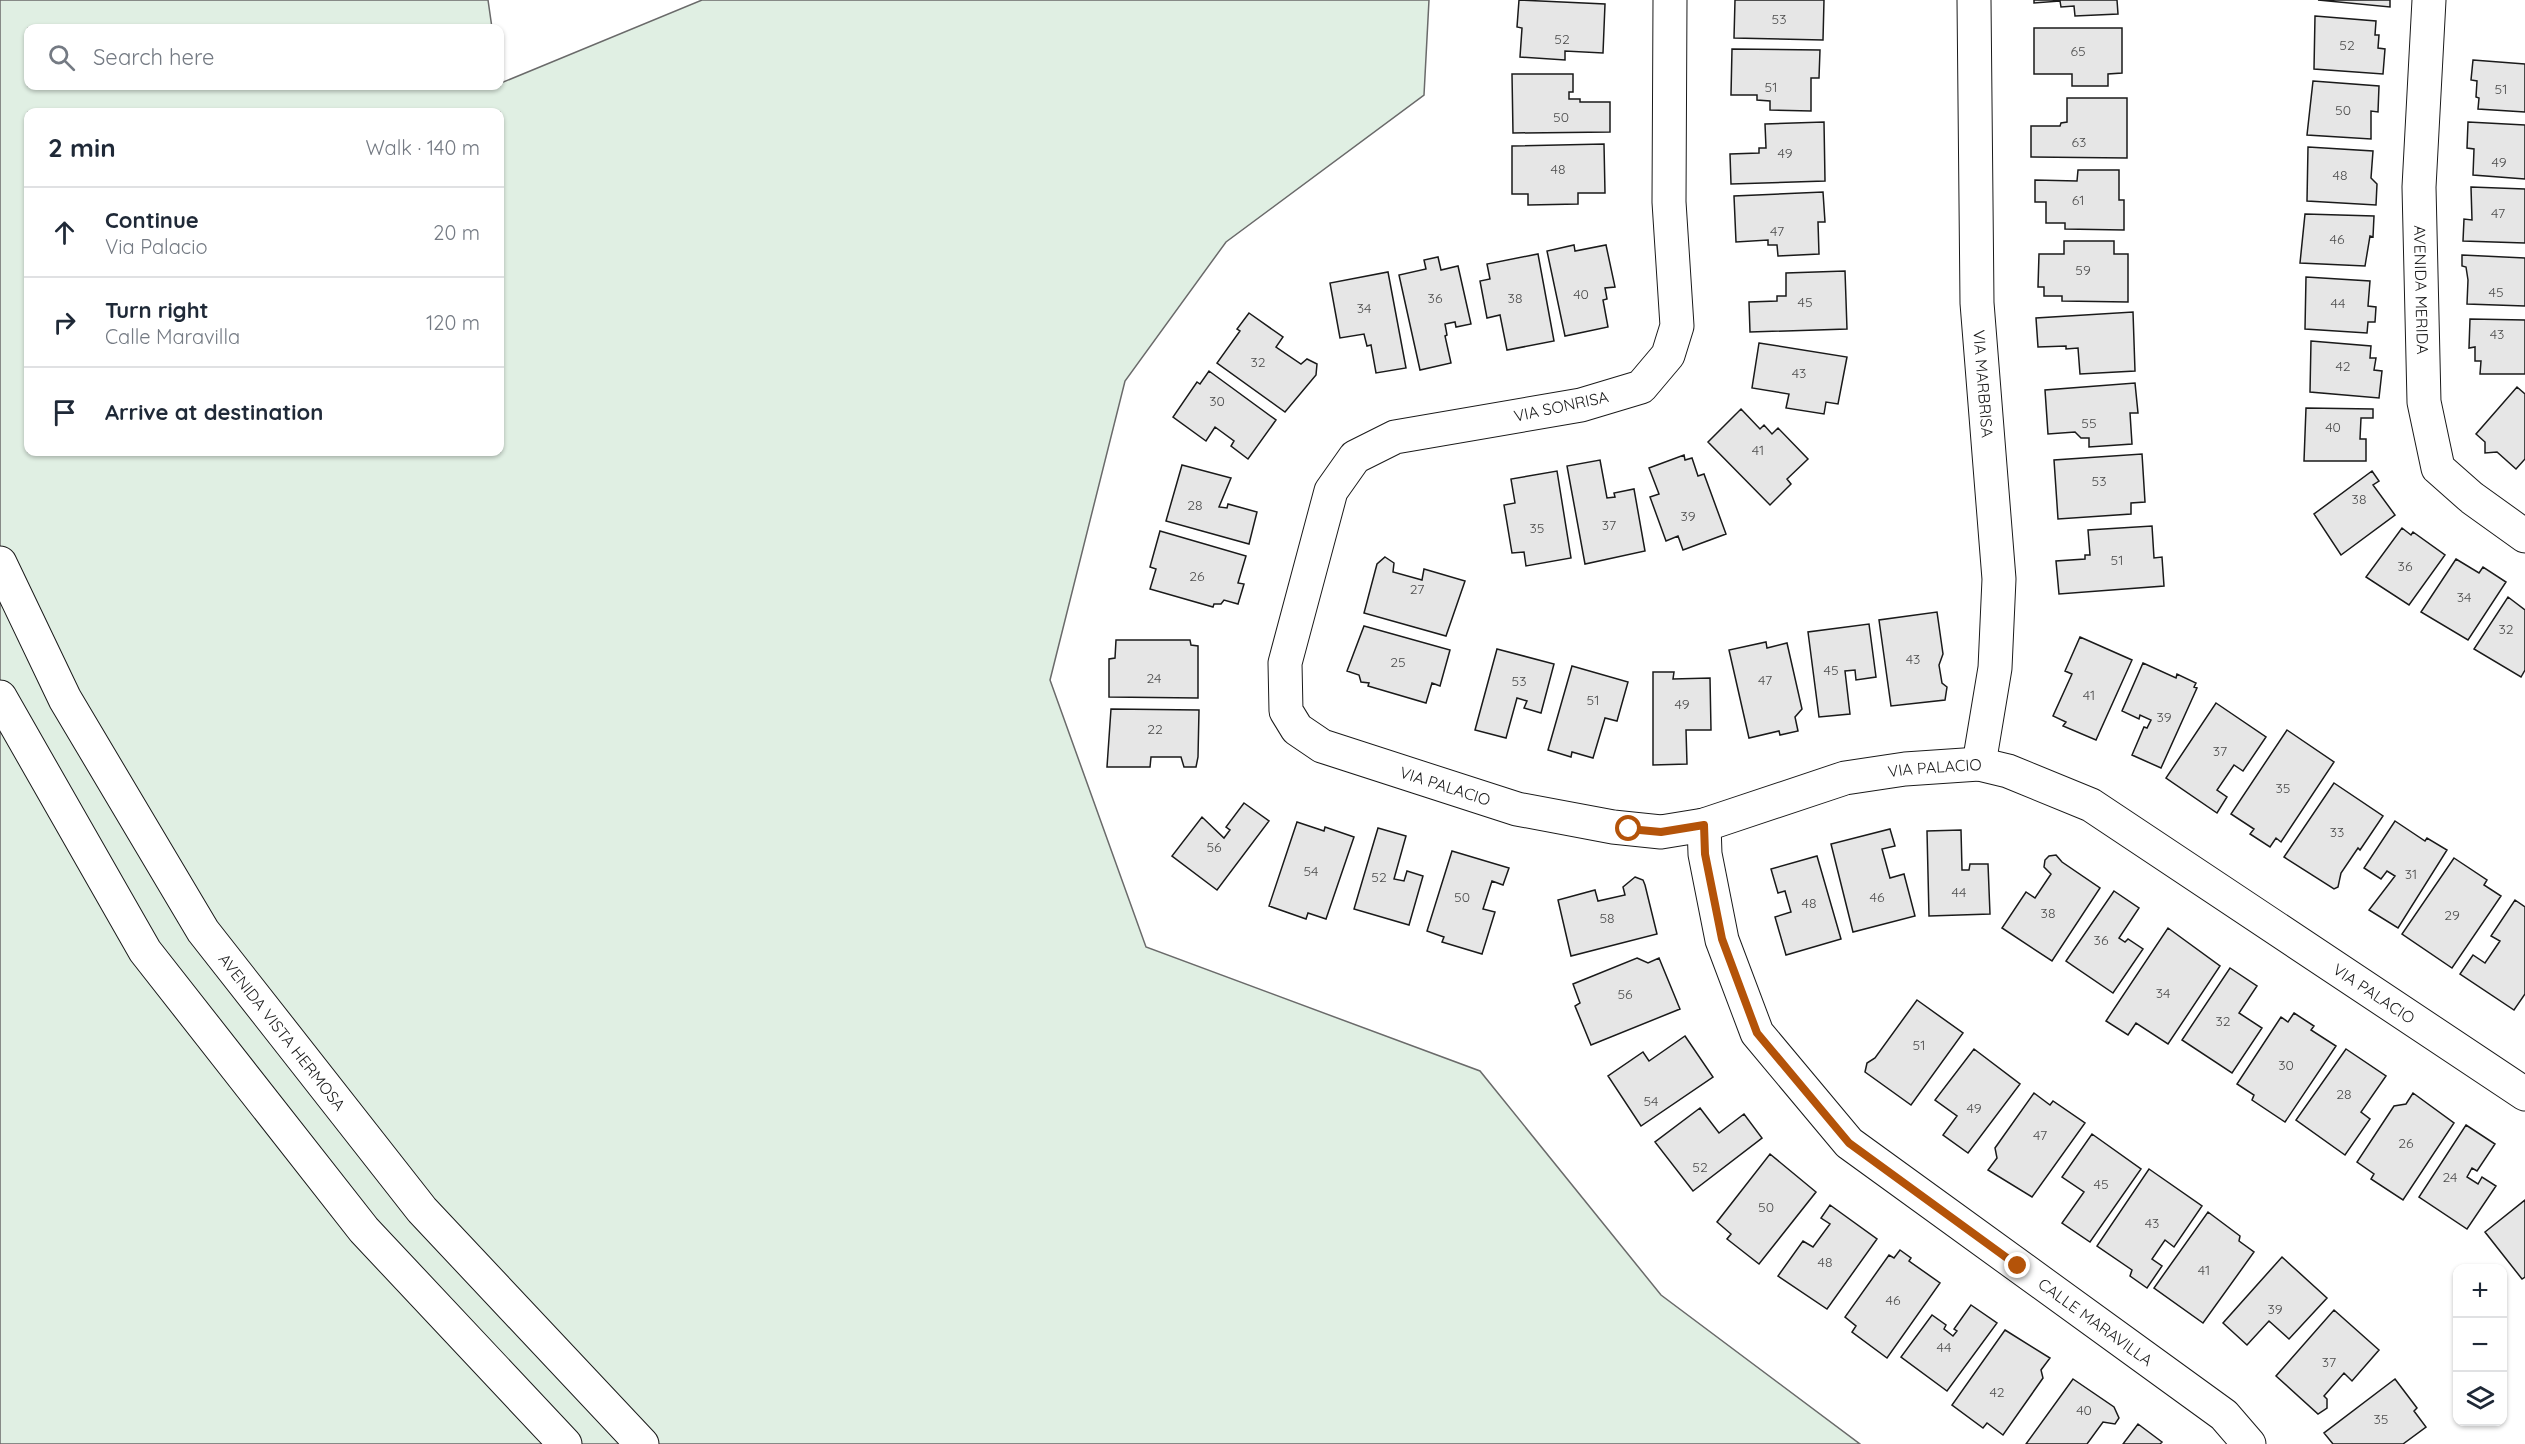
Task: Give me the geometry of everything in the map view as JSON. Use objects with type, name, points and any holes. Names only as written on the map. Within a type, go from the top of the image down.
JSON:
[{"type":"street","name":"VIA SONRISA","points":[[1286,711],[1285,663],[1331,491],[1354,456],[1395,437],[1581,405],[1641,387],[1668,355],[1677,326],[1669,202],[1670,0]]},
{"type":"street","name":"VIA MARBRISA","points":[[1974,0],[1977,303],[1999,579],[1995,668],[1979,764]]},
{"type":"street","name":"AVENIDA MERIDA","points":[[2429,0],[2419,187],[2424,402],[2438,468],[2472,498],[2525,536]]},
{"type":"street","name":"AVENIDA VISTA HERMOSA","points":[[0,563],[65,699],[203,931],[422,1210],[642,1444]]},
{"type":"street","points":[[0,697],[145,951],[364,1230],[565,1444]]},
{"type":"street","name":"VIA PALACIO","points":[[1286,711],[1297,729],[1322,746],[1517,809],[1613,827],[1661,832],[1704,825],[1845,778],[1905,769],[1979,764],[2008,771],[2091,805],[2525,1094]]},
{"type":"street","name":"CALLE MARAVILLA","points":[[1704,825],[1705,854],[1722,939],[1757,1033],[1849,1143],[2224,1415],[2249,1444]]},
{"type":"green space","points":[[0,0],[488,0],[491,24],[24,24],[24,90],[504,90],[504,82],[702,0],[1429,0],[1424,95],[1226,242],[1125,381],[1050,680],[1146,947],[1480,1071],[1661,1295],[1860,1444],[0,1444]]},
{"type":"building","points":[[1519,0],[1605,4],[1603,53],[1565,51],[1565,60],[1520,57],[1522,28],[1517,27]]},
{"type":"building","points":[[1735,0],[1824,0],[1823,40],[1734,38]]},
{"type":"building","points":[[2034,0],[2117,0],[2118,14],[2075,16],[2074,6],[2061,7],[2060,1],[2034,3]]},
{"type":"building","points":[[2318,0],[2390,0],[2390,7]]},
{"type":"building","points":[[2315,16],[2376,21],[2375,35],[2379,35],[2378,48],[2385,49],[2383,74],[2314,69]]},
{"type":"building","points":[[2034,28],[2122,28],[2122,73],[2108,74],[2108,86],[2072,86],[2072,74],[2034,74]]},
{"type":"building","points":[[1732,49],[1820,50],[1819,78],[1811,78],[1811,111],[1770,110],[1770,101],[1757,100],[1757,95],[1731,95]]},
{"type":"building","points":[[2473,60],[2525,64],[2525,112],[2478,109],[2477,81],[2471,80]]},
{"type":"building","points":[[1512,74],[1573,74],[1573,92],[1569,92],[1569,99],[1580,99],[1580,102],[1610,102],[1610,132],[1513,133]]},
{"type":"building","points":[[2313,81],[2379,86],[2378,112],[2371,111],[2371,139],[2307,135]]},
{"type":"building","points":[[2067,98],[2127,98],[2127,158],[2031,157],[2031,126],[2060,126],[2061,123],[2067,122]]},
{"type":"building","points":[[1824,122],[1825,181],[1731,184],[1730,154],[1759,153],[1759,148],[1766,148],[1765,124]]},
{"type":"building","points":[[2468,122],[2525,125],[2525,179],[2473,175],[2474,149],[2467,148]]},
{"type":"building","points":[[1604,144],[1605,193],[1578,193],[1578,204],[1528,205],[1528,194],[1512,194],[1512,146]]},
{"type":"building","points":[[2308,147],[2373,151],[2371,178],[2377,184],[2376,205],[2307,201]]},
{"type":"building","points":[[2078,170],[2119,170],[2119,200],[2124,200],[2124,230],[2065,229],[2065,223],[2046,223],[2046,202],[2035,202],[2035,180],[2077,181]]},
{"type":"building","points":[[2471,187],[2525,189],[2525,243],[2463,241],[2464,219],[2472,220]]},
{"type":"building","points":[[1823,192],[1825,222],[1818,222],[1819,254],[1778,256],[1777,245],[1768,245],[1768,240],[1736,242],[1734,196]]},
{"type":"building","points":[[2305,214],[2374,216],[2373,237],[2370,236],[2365,266],[2300,263]]},
{"type":"building","points":[[2064,241],[2114,241],[2114,254],[2128,254],[2128,302],[2062,301],[2062,296],[2044,296],[2044,287],[2038,287],[2039,254],[2064,254]]},
{"type":"building","points":[[1574,245],[1575,251],[1606,245],[1615,287],[1605,288],[1607,299],[1603,300],[1608,327],[1565,336],[1547,251]]},
{"type":"building","points":[[1538,254],[1554,341],[1507,350],[1500,315],[1487,318],[1480,281],[1490,279],[1487,264]]},
{"type":"building","points":[[2462,255],[2525,258],[2525,306],[2467,304],[2468,280],[2466,267],[2462,266]]},
{"type":"building","points":[[1438,257],[1441,270],[1458,266],[1471,324],[1456,327],[1455,322],[1445,324],[1447,335],[1445,336],[1451,363],[1420,370],[1399,275],[1426,269],[1424,260]]},
{"type":"building","points":[[1845,271],[1847,329],[1750,332],[1749,302],[1777,301],[1777,296],[1786,296],[1786,273]]},
{"type":"building","points":[[1388,272],[1406,368],[1376,373],[1371,345],[1367,346],[1364,334],[1340,338],[1330,283]]},
{"type":"building","points":[[2306,277],[2370,281],[2368,306],[2376,307],[2375,322],[2368,322],[2367,333],[2305,329]]},
{"type":"building","points":[[2133,312],[2135,371],[2080,374],[2078,348],[2038,347],[2036,318]]},
{"type":"building","points":[[1249,313],[1283,337],[1276,347],[1301,364],[1307,359],[1317,364],[1316,375],[1285,412],[1217,363],[1240,331],[1237,329]]},
{"type":"building","points":[[2470,319],[2525,320],[2525,374],[2480,374],[2481,361],[2475,361],[2475,347],[2469,348]]},
{"type":"building","points":[[2311,341],[2371,346],[2370,358],[2376,358],[2374,370],[2382,371],[2379,398],[2310,392]]},
{"type":"building","points":[[1759,343],[1847,357],[1838,404],[1826,402],[1824,414],[1786,408],[1789,394],[1752,388]]},
{"type":"building","points":[[1209,371],[1276,420],[1248,459],[1231,446],[1234,441],[1215,427],[1206,441],[1173,417],[1197,382],[1200,384]]},
{"type":"building","points":[[2135,383],[2138,413],[2130,413],[2132,444],[2089,447],[2089,438],[2081,438],[2075,432],[2048,434],[2045,390]]},
{"type":"building","points":[[2517,387],[2525,394],[2525,459],[2516,469],[2497,452],[2485,453],[2485,442],[2476,434]]},
{"type":"building","points":[[2306,408],[2373,409],[2373,418],[2361,418],[2360,439],[2366,439],[2366,461],[2304,461]]},
{"type":"building","points":[[1741,409],[1760,429],[1764,425],[1772,434],[1778,428],[1808,459],[1787,479],[1791,484],[1770,505],[1708,442]]},
{"type":"building","points":[[2142,454],[2145,502],[2131,503],[2131,514],[2058,519],[2054,460]]},
{"type":"building","points":[[1684,455],[1685,460],[1692,458],[1698,476],[1704,474],[1726,534],[1683,550],[1678,536],[1666,541],[1650,497],[1659,494],[1649,468]]},
{"type":"building","points":[[1600,460],[1607,498],[1615,497],[1614,493],[1634,489],[1645,551],[1585,564],[1567,466]]},
{"type":"building","points":[[1182,465],[1231,478],[1219,507],[1227,508],[1228,504],[1257,512],[1249,544],[1166,521]]},
{"type":"building","points":[[1557,471],[1571,558],[1526,566],[1524,552],[1512,553],[1504,505],[1515,503],[1511,479]]},
{"type":"building","points":[[2372,471],[2379,481],[2373,485],[2395,515],[2341,555],[2314,514]]},
{"type":"building","points":[[2152,526],[2154,558],[2162,557],[2164,586],[2059,594],[2056,561],[2085,559],[2085,555],[2090,555],[2088,530]]},
{"type":"building","points":[[2402,528],[2411,535],[2413,532],[2445,555],[2409,605],[2366,577]]},
{"type":"building","points":[[1160,531],[1246,556],[1238,583],[1244,584],[1238,604],[1224,600],[1221,604],[1214,604],[1213,607],[1150,589],[1156,569],[1150,567]]},
{"type":"building","points":[[1385,557],[1394,563],[1393,572],[1422,580],[1424,569],[1465,581],[1446,636],[1364,613],[1377,564]]},
{"type":"building","points":[[2456,559],[2479,573],[2483,567],[2506,582],[2468,640],[2421,612]]},
{"type":"building","points":[[2508,597],[2525,610],[2525,670],[2521,677],[2474,649]]},
{"type":"building","points":[[1937,612],[1943,654],[1939,665],[1942,683],[1947,687],[1945,700],[1891,706],[1879,620]]},
{"type":"building","points":[[1869,624],[1876,677],[1856,680],[1855,670],[1845,671],[1850,714],[1819,717],[1808,632]]},
{"type":"building","points":[[1364,626],[1450,650],[1440,686],[1432,683],[1426,703],[1368,686],[1369,683],[1361,682],[1359,675],[1347,671]]},
{"type":"building","points":[[2080,637],[2132,660],[2096,740],[2063,726],[2066,722],[2053,716],[2072,674],[2065,671]]},
{"type":"building","points":[[1116,640],[1190,640],[1191,645],[1198,646],[1198,698],[1109,697],[1109,659],[1115,658]]},
{"type":"building","points":[[1766,642],[1767,648],[1787,643],[1802,709],[1795,717],[1798,731],[1780,735],[1779,731],[1749,738],[1729,650]]},
{"type":"building","points":[[1497,649],[1554,664],[1541,713],[1524,708],[1527,701],[1517,698],[1506,738],[1475,730]]},
{"type":"building","points":[[2143,663],[2176,678],[2177,674],[2196,683],[2194,687],[2197,688],[2161,768],[2132,755],[2144,727],[2147,728],[2151,720],[2140,715],[2139,719],[2122,711]]},
{"type":"building","points":[[1572,666],[1628,682],[1617,721],[1605,718],[1593,758],[1572,752],[1571,757],[1548,750]]},
{"type":"building","points":[[1653,672],[1674,672],[1673,679],[1710,678],[1711,730],[1686,730],[1687,764],[1653,765]]},
{"type":"building","points":[[2216,703],[2266,737],[2243,771],[2234,765],[2217,790],[2227,797],[2217,813],[2166,778]]},
{"type":"building","points":[[1111,709],[1199,710],[1196,767],[1184,767],[1181,757],[1151,757],[1150,767],[1107,767]]},
{"type":"building","points":[[2287,730],[2334,762],[2281,842],[2276,838],[2270,847],[2250,834],[2254,829],[2231,814]]},
{"type":"building","points":[[2334,783],[2383,816],[2341,873],[2338,887],[2334,889],[2284,857]]},
{"type":"building","points":[[1244,803],[1269,821],[1217,890],[1172,856],[1202,817],[1224,838],[1230,830],[1226,827]]},
{"type":"building","points":[[2395,821],[2425,841],[2427,838],[2447,850],[2398,928],[2369,910],[2395,876],[2387,871],[2381,879],[2364,868]]},
{"type":"building","points":[[1297,822],[1324,831],[1325,827],[1354,837],[1326,919],[1308,913],[1306,919],[1269,906]]},
{"type":"building","points":[[1378,828],[1406,836],[1394,879],[1404,881],[1407,871],[1423,876],[1409,925],[1354,909]]},
{"type":"building","points":[[1890,829],[1895,846],[1882,849],[1890,878],[1904,874],[1915,916],[1853,932],[1831,844]]},
{"type":"building","points":[[1961,830],[1962,870],[1969,870],[1970,864],[1988,864],[1990,914],[1929,916],[1927,831]]},
{"type":"building","points":[[1452,851],[1509,868],[1503,885],[1492,881],[1483,909],[1495,912],[1482,954],[1442,942],[1444,937],[1427,931]]},
{"type":"building","points":[[2056,855],[2062,862],[2100,888],[2052,961],[2002,928],[2026,892],[2035,898],[2051,874],[2044,867],[2045,860],[2049,856]]},
{"type":"building","points":[[1817,856],[1841,939],[1786,955],[1775,917],[1791,912],[1785,891],[1778,893],[1771,869]]},
{"type":"building","points":[[2454,858],[2487,880],[2484,885],[2501,896],[2452,968],[2402,934]]},
{"type":"building","points":[[1635,877],[1643,880],[1645,885],[1657,934],[1571,956],[1558,900],[1595,890],[1598,901],[1625,895],[1623,887]]},
{"type":"building","points":[[2114,891],[2139,908],[2119,938],[2125,942],[2128,939],[2143,949],[2113,993],[2066,961]]},
{"type":"building","points":[[2515,900],[2525,907],[2525,994],[2514,1010],[2460,974],[2473,955],[2485,963],[2500,941],[2491,936]]},
{"type":"building","points":[[2168,928],[2220,966],[2168,1044],[2136,1023],[2128,1035],[2106,1021]]},
{"type":"building","points":[[1637,958],[1648,963],[1659,958],[1680,1009],[1591,1045],[1575,1006],[1580,1003],[1573,984]]},
{"type":"building","points":[[2230,968],[2257,986],[2239,1013],[2262,1028],[2232,1073],[2182,1040]]},
{"type":"building","points":[[1917,1000],[1963,1033],[1911,1105],[1865,1072],[1867,1063],[1875,1058]]},
{"type":"building","points":[[2294,1013],[2314,1026],[2311,1030],[2336,1046],[2285,1122],[2252,1100],[2254,1095],[2237,1084],[2281,1017],[2288,1022]]},
{"type":"building","points":[[1685,1036],[1713,1077],[1641,1126],[1608,1076],[1643,1052],[1649,1061]]},
{"type":"building","points":[[1974,1049],[2020,1084],[1968,1153],[1943,1135],[1957,1116],[1935,1100]]},
{"type":"building","points":[[2346,1049],[2386,1076],[2361,1112],[2370,1119],[2345,1155],[2296,1120]]},
{"type":"building","points":[[2034,1093],[2050,1105],[2053,1101],[2085,1123],[2032,1197],[1988,1170],[1997,1158],[1995,1148]]},
{"type":"building","points":[[2413,1093],[2454,1123],[2403,1200],[2371,1179],[2374,1174],[2357,1162],[2394,1106],[2406,1104]]},
{"type":"building","points":[[1700,1108],[1719,1133],[1744,1114],[1762,1138],[1693,1191],[1655,1142]]},
{"type":"building","points":[[2466,1125],[2495,1144],[2477,1171],[2472,1168],[2467,1177],[2478,1184],[2482,1177],[2496,1186],[2467,1229],[2419,1197]]},
{"type":"building","points":[[2092,1134],[2141,1169],[2090,1242],[2062,1223],[2084,1192],[2062,1177]]},
{"type":"building","points":[[1770,1154],[1816,1192],[1759,1264],[1727,1239],[1731,1234],[1717,1222]]},
{"type":"building","points":[[2149,1169],[2202,1206],[2174,1247],[2165,1240],[2152,1259],[2162,1266],[2147,1288],[2130,1276],[2132,1270],[2097,1246]]},
{"type":"building","points":[[2525,1200],[2525,1277],[2522,1279],[2485,1232]]},
{"type":"building","points":[[1830,1205],[1877,1239],[1827,1309],[1778,1276],[1803,1241],[1813,1247],[1830,1224],[1821,1218]]},
{"type":"building","points":[[2208,1212],[2240,1236],[2239,1241],[2254,1252],[2203,1323],[2154,1288]]},
{"type":"building","points":[[1900,1250],[1911,1258],[1909,1261],[1940,1283],[1887,1358],[1852,1332],[1856,1326],[1845,1317],[1889,1255],[1894,1258]]},
{"type":"building","points":[[2282,1257],[2327,1298],[2289,1339],[2269,1321],[2247,1345],[2223,1323]]},
{"type":"building","points":[[1971,1305],[1997,1323],[1947,1391],[1901,1357],[1932,1315],[1946,1325],[1944,1329],[1953,1336],[1957,1331],[1954,1329]]},
{"type":"building","points":[[2334,1310],[2379,1350],[2352,1381],[2344,1373],[2324,1396],[2327,1399],[2327,1408],[2318,1414],[2276,1376]]},
{"type":"building","points":[[2005,1330],[2050,1358],[2041,1370],[2043,1378],[2003,1435],[1987,1423],[1983,1428],[1952,1405]]},
{"type":"building","points":[[2073,1379],[2114,1407],[2119,1418],[2115,1424],[2103,1422],[2087,1444],[2026,1444]]},
{"type":"building","points":[[2395,1379],[2417,1408],[2414,1411],[2426,1427],[2403,1444],[2333,1444],[2324,1433]]},
{"type":"building","points":[[2138,1424],[2162,1442],[2160,1444],[2123,1444]]},
{"type":"route","points":[[1629,829],[1661,832],[1704,825],[1705,854],[1722,939],[1757,1033],[1849,1143],[2018,1266]]}]
